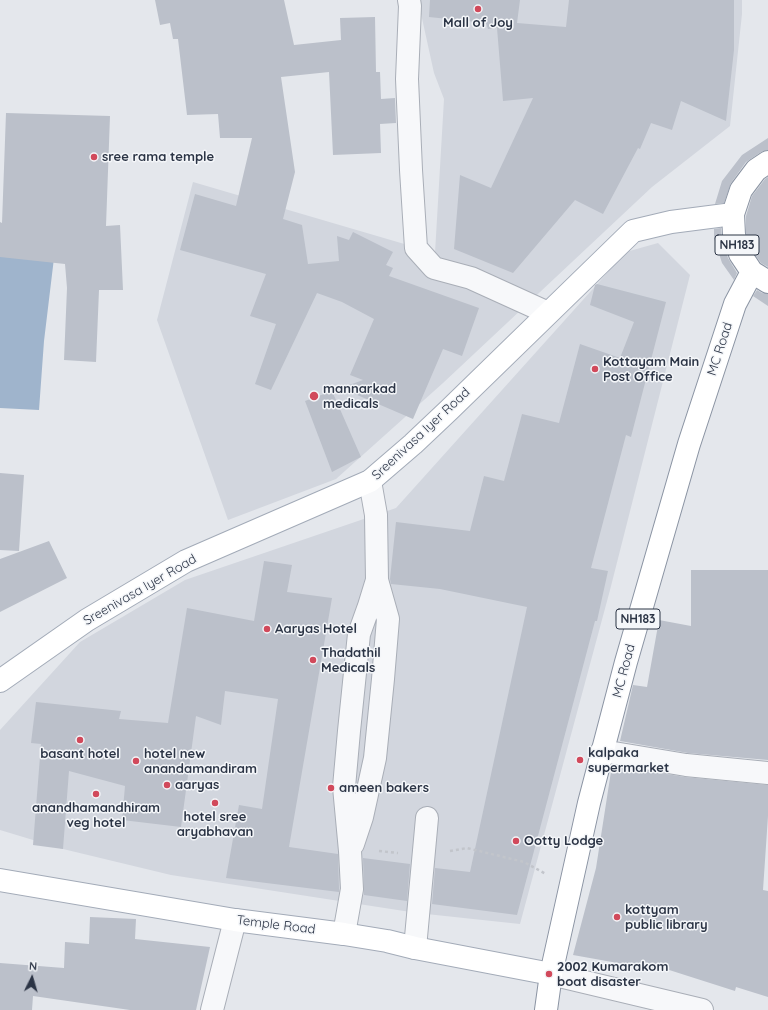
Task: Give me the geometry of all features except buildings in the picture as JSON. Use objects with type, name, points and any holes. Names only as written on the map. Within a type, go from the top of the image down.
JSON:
[{"type":"main road","name":"NH183","points":[[760,277],[740,254],[734,234],[733,214],[741,190],[756,170],[768,162]]},
{"type":"main road","name":"Sreenivasa Iyer Road","points":[[0,681],[87,620],[186,561],[370,481],[423,434],[633,231],[671,222],[733,214]]},
{"type":"main road","name":"MC Road","points":[[546,1010],[551,974],[587,811],[602,751],[689,444],[735,304],[760,277]]},
{"type":"main road","name":"Temple Road","points":[[0,880],[235,920],[344,934],[551,974]]},
{"type":"street","points":[[409,0],[407,79],[416,248],[434,268],[471,278],[548,313]]},
{"type":"street","points":[[350,851],[362,817],[375,758],[388,619],[377,580],[376,515],[370,481]]},
{"type":"street","points":[[344,934],[352,889],[344,787],[349,731],[359,634],[377,580]]},
{"type":"street","points":[[602,751],[686,765],[768,773]]},
{"type":"street","points":[[415,948],[427,818]]},
{"type":"street","points":[[212,1010],[235,920]]},
{"type":"street","points":[[551,974],[702,1010]]},
{"type":"shaded area","points":[[418,0],[742,0],[742,14],[730,126],[652,187],[443,383],[336,479],[228,520],[157,320],[193,182],[435,253],[444,99],[434,73]]},
{"type":"shaded area","points":[[658,243],[690,275],[610,590],[520,924],[417,913],[171,875],[63,849],[0,830],[0,730],[80,642],[185,580],[396,508],[626,252]]},
{"type":"water","points":[[0,254],[54,258],[44,341],[39,410],[0,408]]},
{"type":"place","name":"Mall of Joy","points":[[478,9]]},
{"type":"place","name":"sree rama temple","points":[[94,157]]},
{"type":"place","name":"Kottayam Main Post Office","points":[[595,369]]},
{"type":"place","name":"mannarkad medicals","points":[[314,396]]},
{"type":"place","name":"Aaryas Hotel","points":[[267,629]]},
{"type":"place","name":"Thadathil Medicals","points":[[313,660]]},
{"type":"place","name":"basant hotel","points":[[80,740]]},
{"type":"place","name":"kalpaka supermarket","points":[[580,760]]},
{"type":"place","name":"hotel new anandamandiram","points":[[136,761]]},
{"type":"place","name":"aaryas","points":[[167,785]]},
{"type":"place","name":"ameen bakers","points":[[331,788]]},
{"type":"place","name":"anandhamandhiram veg hotel","points":[[96,794]]},
{"type":"place","name":"hotel sree aryabhavan","points":[[215,803]]},
{"type":"place","name":"Ootty Lodge","points":[[516,841]]},
{"type":"place","name":"kottyam public library","points":[[617,917]]},
{"type":"place","name":"2002 Kumarakom boat disaster","points":[[549,974]]}]
